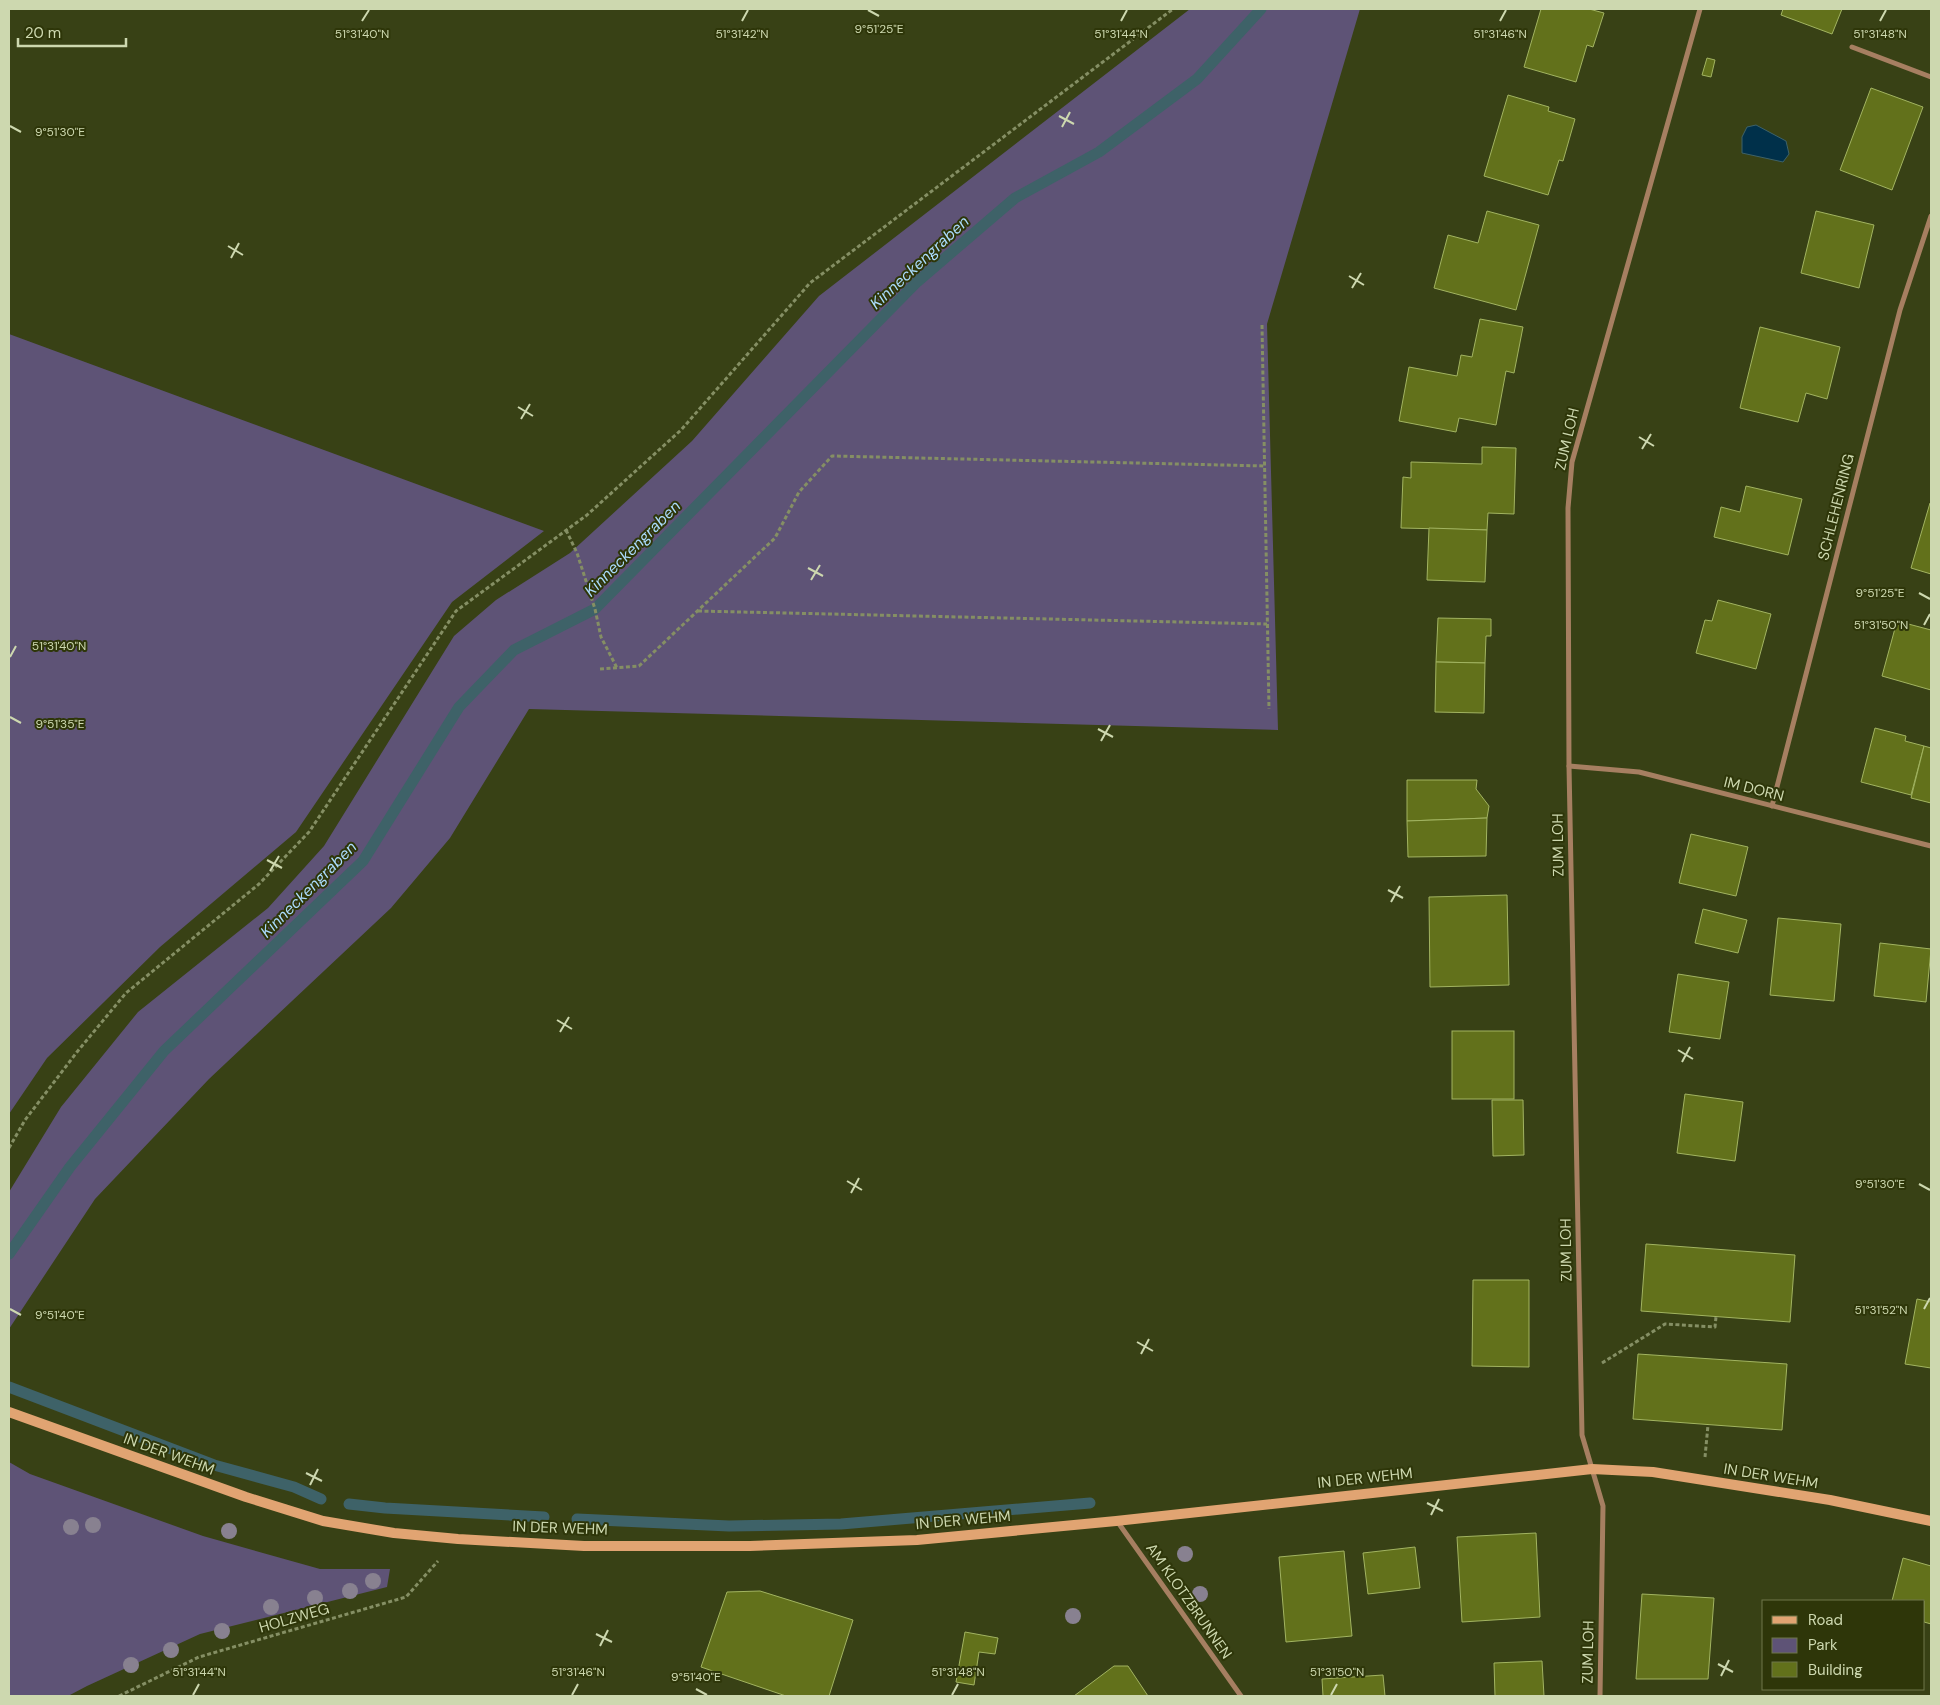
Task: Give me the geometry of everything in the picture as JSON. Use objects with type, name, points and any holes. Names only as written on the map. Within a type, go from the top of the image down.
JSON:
[{"type":"street","name":"ZUM LOH","points":[[1600,1696],[1603,1506],[1582,1435],[1580,1377],[1569,766],[1568,508],[1572,462],[1700,9]]},
{"type":"street","points":[[1852,47],[1931,77]]},
{"type":"street","name":"SCHLEHENRING","points":[[1772,806],[1900,310],[1931,216]]},
{"type":"street","name":"IM DORN","points":[[1569,766],[1639,772],[1931,846]]},
{"type":"street","name":"IN DER WEHM","points":[[9,1412],[246,1497],[323,1521],[394,1533],[458,1539],[584,1546],[750,1546],[916,1540],[1116,1521],[1592,1469],[1653,1472],[1830,1500],[1931,1521]]},
{"type":"street","name":"AM KLOTZBRUNNEN","points":[[1116,1521],[1241,1696]]},
{"type":"path","points":[[9,1148],[25,1120],[77,1052],[126,993],[259,884],[310,832],[456,611],[587,515],[681,430],[810,283],[1173,9]]},
{"type":"path","points":[[1262,325],[1269,709]]},
{"type":"path","points":[[600,669],[638,666],[775,538],[799,492],[832,456],[1265,466]]},
{"type":"path","points":[[566,530],[577,553],[595,609],[601,637],[617,668]]},
{"type":"path","points":[[697,611],[1267,624]]},
{"type":"path","points":[[1580,1377],[1665,1324],[1715,1327],[1716,1317]]},
{"type":"path","points":[[1703,1480],[1708,1425]]},
{"type":"path","name":"HOLZWEG","points":[[119,1696],[199,1657],[406,1597],[458,1539]]},
{"type":"green space","points":[[1190,9],[1360,9],[1267,324],[1278,730],[529,709],[450,838],[391,908],[209,1079],[95,1199],[9,1329],[9,1192],[61,1107],[138,1012],[268,908],[324,846],[454,636],[496,600],[570,553],[692,441],[819,296]]},
{"type":"green space","points":[[9,334],[544,531],[452,602],[296,832],[160,947],[47,1058],[9,1114]]},
{"type":"green space","points":[[9,1462],[30,1474],[203,1536],[320,1569],[390,1569],[387,1587],[200,1634],[68,1696],[9,1696]]},
{"type":"water","points":[[1756,125],[1786,141],[1789,154],[1783,162],[1742,153],[1742,137],[1747,127]]},
{"type":"building","points":[[1541,9],[1589,9],[1604,13],[1593,47],[1587,45],[1576,82],[1524,67]]},
{"type":"building","points":[[1783,9],[1842,9],[1832,34],[1781,15]]},
{"type":"building","points":[[1707,58],[1715,60],[1711,77],[1702,75]]},
{"type":"building","points":[[1871,88],[1923,107],[1892,190],[1840,170]]},
{"type":"building","points":[[1508,95],[1549,107],[1548,111],[1575,119],[1563,161],[1559,160],[1548,195],[1484,176]]},
{"type":"building","points":[[1487,211],[1539,225],[1516,310],[1434,288],[1448,235],[1478,243]]},
{"type":"building","points":[[1816,211],[1874,225],[1859,288],[1801,273]]},
{"type":"building","points":[[1480,319],[1523,327],[1514,373],[1506,371],[1496,425],[1459,418],[1456,432],[1399,421],[1409,367],[1457,376],[1461,355],[1472,357]]},
{"type":"building","points":[[1760,327],[1840,347],[1827,399],[1806,393],[1798,422],[1740,408]]},
{"type":"building","points":[[1482,447],[1516,448],[1514,514],[1488,513],[1487,530],[1401,528],[1403,477],[1411,478],[1411,462],[1482,464]]},
{"type":"building","points":[[1746,486],[1802,499],[1788,555],[1714,537],[1721,507],[1740,512]]},
{"type":"building","points":[[1931,504],[1931,574],[1911,568]]},
{"type":"building","points":[[1429,528],[1487,530],[1485,582],[1427,580]]},
{"type":"building","points":[[1718,600],[1771,614],[1756,669],[1696,653],[1705,620],[1712,621]]},
{"type":"building","points":[[1438,618],[1491,619],[1491,636],[1486,636],[1485,663],[1436,662]]},
{"type":"building","points":[[1897,621],[1931,630],[1931,690],[1882,676]]},
{"type":"building","points":[[1436,662],[1485,663],[1484,713],[1435,712]]},
{"type":"building","points":[[1875,728],[1906,736],[1905,741],[1924,746],[1911,795],[1861,782]]},
{"type":"building","points":[[1924,746],[1931,748],[1931,803],[1911,798]]},
{"type":"building","points":[[1407,780],[1477,780],[1476,789],[1489,806],[1487,818],[1407,821]]},
{"type":"building","points":[[1487,818],[1486,856],[1408,857],[1407,821]]},
{"type":"building","points":[[1691,834],[1748,847],[1736,896],[1679,883]]},
{"type":"building","points":[[1507,895],[1509,985],[1430,987],[1429,897]]},
{"type":"building","points":[[1703,909],[1747,920],[1738,953],[1695,943]]},
{"type":"building","points":[[1778,918],[1841,924],[1834,1001],[1770,995]]},
{"type":"building","points":[[1880,943],[1931,949],[1926,1002],[1874,996]]},
{"type":"building","points":[[1678,974],[1729,982],[1720,1039],[1669,1032]]},
{"type":"building","points":[[1452,1031],[1514,1031],[1514,1099],[1452,1099]]},
{"type":"building","points":[[1685,1094],[1743,1102],[1735,1161],[1677,1153]]},
{"type":"building","points":[[1492,1100],[1523,1100],[1524,1155],[1493,1156]]},
{"type":"building","points":[[1646,1244],[1795,1255],[1790,1322],[1641,1311]]},
{"type":"building","points":[[1473,1280],[1529,1280],[1529,1367],[1472,1366]]},
{"type":"building","points":[[1917,1299],[1931,1302],[1931,1368],[1905,1364]]},
{"type":"building","points":[[1638,1354],[1787,1364],[1782,1430],[1633,1419]]},
{"type":"building","points":[[1536,1533],[1540,1617],[1462,1622],[1457,1537]]},
{"type":"building","points":[[1415,1547],[1420,1588],[1368,1594],[1363,1553]]},
{"type":"building","points":[[1344,1551],[1352,1636],[1286,1642],[1279,1557]]},
{"type":"building","points":[[1903,1558],[1931,1566],[1931,1624],[1925,1622],[1925,1600],[1892,1600]]},
{"type":"building","points":[[760,1591],[853,1620],[829,1696],[786,1696],[701,1667],[727,1592]]},
{"type":"building","points":[[1642,1594],[1714,1598],[1708,1679],[1636,1679]]},
{"type":"building","points":[[965,1632],[998,1638],[995,1654],[979,1652],[974,1685],[956,1682]]},
{"type":"building","points":[[1542,1661],[1544,1696],[1495,1696],[1494,1663]]},
{"type":"building","points":[[1114,1666],[1128,1666],[1148,1696],[1074,1696]]},
{"type":"building","points":[[1383,1675],[1385,1696],[1323,1696],[1322,1679]]},
{"type":"waterway","name":"Kinneckengraben","points":[[9,1254],[70,1167],[164,1051],[363,861],[459,707],[514,650],[595,609],[917,282],[1015,198],[1099,152],[1197,79],[1261,9]]},
{"type":"waterway","points":[[9,1387],[214,1465],[294,1487],[321,1499]]},
{"type":"waterway","points":[[577,1519],[729,1526],[841,1524],[1090,1503]]},
{"type":"waterway","points":[[349,1504],[385,1508],[544,1517]]}]
